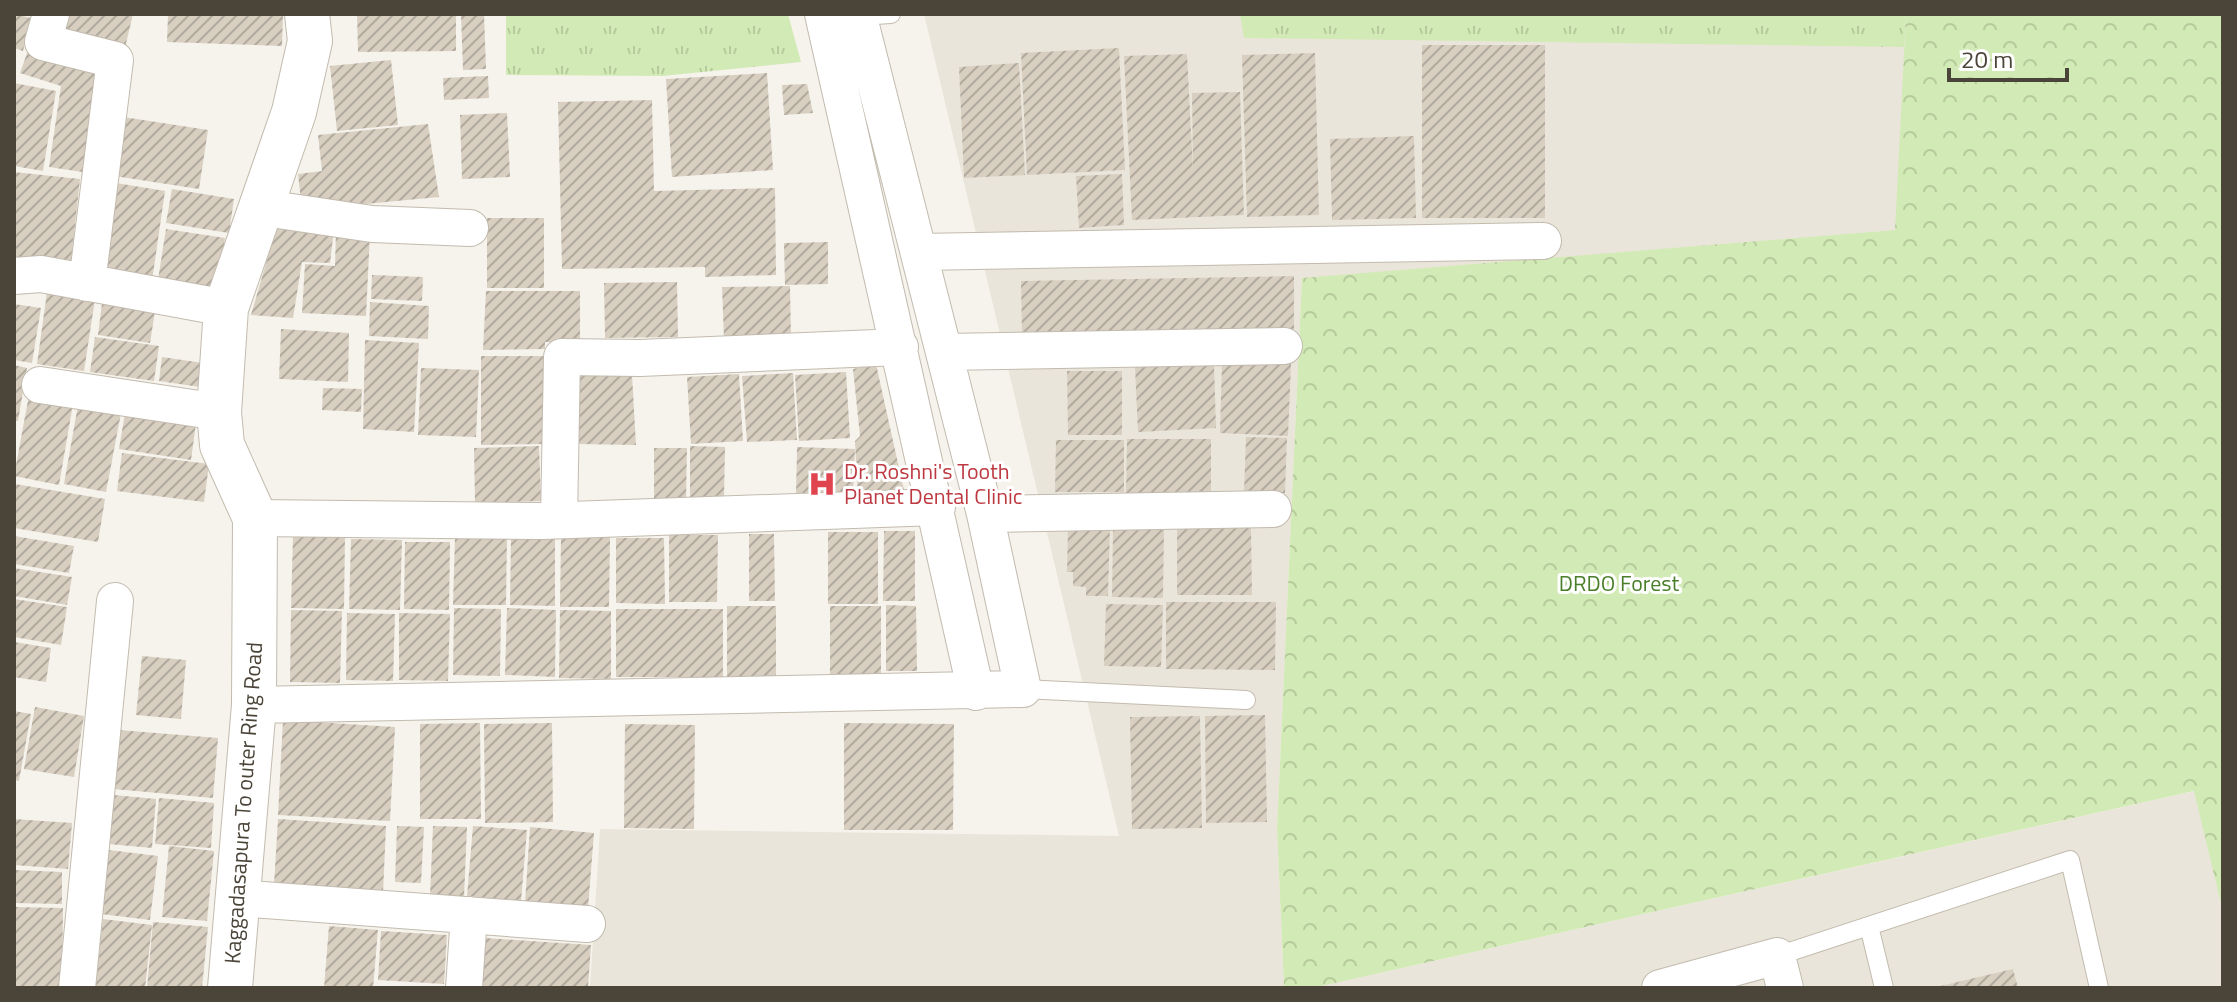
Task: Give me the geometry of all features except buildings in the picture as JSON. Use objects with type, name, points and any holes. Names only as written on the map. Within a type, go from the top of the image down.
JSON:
[{"type":"street","points":[[51,14],[43,42],[115,60],[87,283]]},
{"type":"street","name":"Kaggadasapura To outer Ring Road","points":[[230,988],[254,705],[255,518],[222,445],[219,412],[226,308],[258,207],[294,112],[310,41],[307,14]]},
{"type":"street","points":[[254,705],[1023,689],[985,514],[919,252],[851,17]]},
{"type":"street","points":[[851,17],[900,347],[976,692]]},
{"type":"street","points":[[258,207],[372,224],[470,228]]},
{"type":"street","points":[[919,252],[1543,241]]},
{"type":"street","points":[[14,276],[41,274],[226,308]]},
{"type":"street","points":[[944,352],[1284,346]]},
{"type":"street","points":[[559,520],[562,357],[640,358],[900,347]]},
{"type":"street","points":[[40,385],[219,412]]},
{"type":"street","points":[[255,518],[559,520],[937,507]]},
{"type":"street","points":[[985,514],[1273,509]]},
{"type":"street","points":[[77,988],[115,601]]},
{"type":"street","points":[[237,898],[587,924]]},
{"type":"street","points":[[464,988],[469,915]]},
{"type":"street","points":[[1660,988],[1781,972]]},
{"type":"lane","points":[[1023,689],[1246,700]]},
{"type":"lane","points":[[1781,972],[1869,926],[2070,860],[2099,988]]},
{"type":"lane","points":[[1869,926],[1884,988]]},
{"type":"shaded area","points":[[924,14],[1906,14],[1896,230],[1302,279],[1277,829],[1284,988],[590,988],[600,829],[1119,836]]},
{"type":"shaded area","points":[[2195,791],[2223,912],[2223,988],[1313,988]]},
{"type":"green space","points":[[506,14],[788,14],[801,62],[663,76],[506,75]]},
{"type":"green space","points":[[1240,14],[1906,14],[1904,47],[1244,38]]},
{"type":"green space","name":"DRDO Forest","points":[[1906,14],[2223,14],[2223,912],[2194,791],[1313,988],[1284,988],[1277,829],[1302,278],[1895,230]]},
{"type":"place","name":"Dr. Roshni's Tooth Planet Dental Clinic","points":[[822,484]]}]
